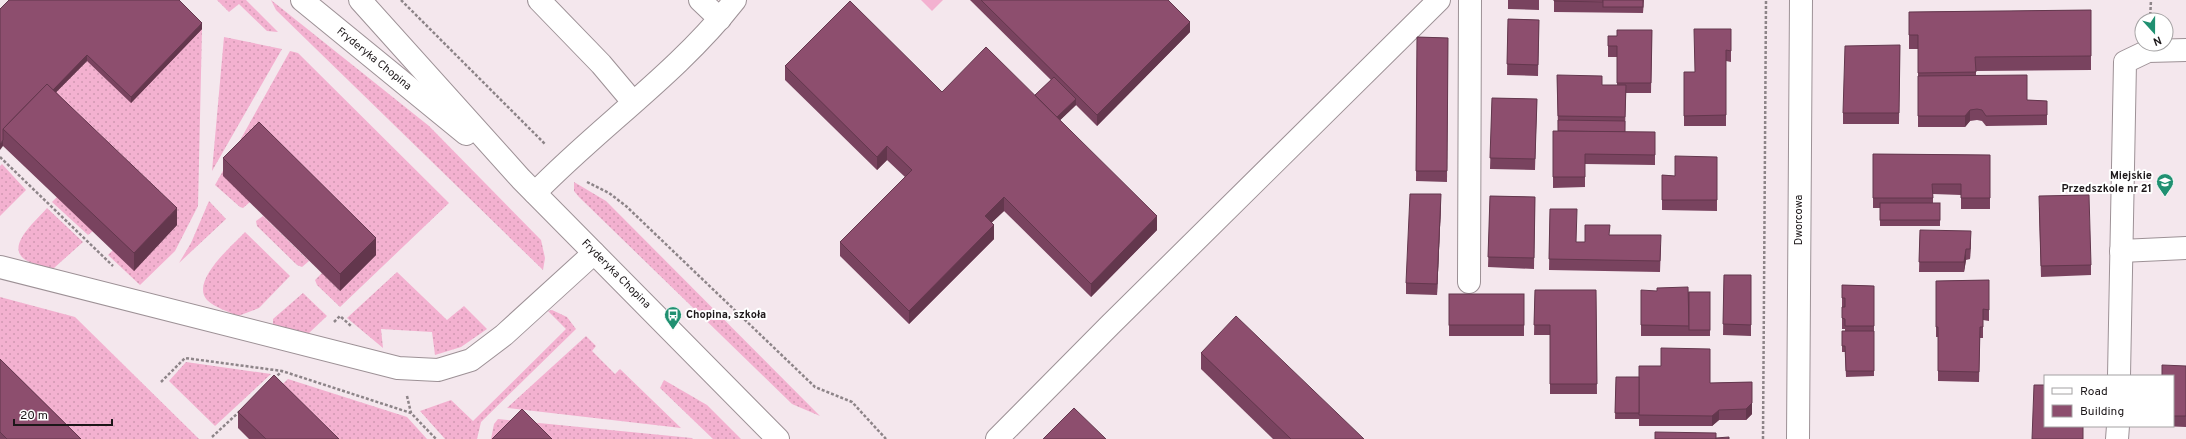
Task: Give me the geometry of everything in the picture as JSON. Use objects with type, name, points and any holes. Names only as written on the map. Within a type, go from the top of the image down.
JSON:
[{"type":"street","name":"Fryderyka Chopina","points":[[302,0],[528,186]]},
{"type":"street","name":"Fryderyka Chopina","points":[[360,0],[528,186],[778,439]]},
{"type":"street","points":[[539,0],[602,64],[633,102]]},
{"type":"street","points":[[700,0],[720,19]]},
{"type":"street","points":[[528,186],[563,164],[674,66],[720,19],[735,0]]},
{"type":"street","points":[[997,439],[1110,325],[1439,0]]},
{"type":"street","points":[[1469,282],[1470,0]]},
{"type":"street","name":"Dworcowa","points":[[1798,439],[1801,0]]},
{"type":"street","points":[[2118,375],[2125,62],[2148,51],[2186,50]]},
{"type":"street","points":[[2121,251],[2186,248]]},
{"type":"street","points":[[0,268],[398,368],[438,370],[471,360],[504,335],[594,253]]},
{"type":"street","points":[[2117,439],[2118,427]]},
{"type":"path","points":[[401,0],[563,164],[576,175],[618,199],[815,387],[852,402],[886,439]]},
{"type":"path","points":[[1763,439],[1766,0]]},
{"type":"path","points":[[2150,12],[2151,0]]},
{"type":"path","points":[[0,157],[116,270]]},
{"type":"path","points":[[161,382],[185,358],[282,371],[411,413],[436,439]]},
{"type":"shaded area","points":[[217,0],[246,0],[278,32],[267,31],[239,4],[229,12]]},
{"type":"shaded area","points":[[271,0],[429,126],[541,240],[545,258],[543,270],[276,10]]},
{"type":"shaded area","points":[[921,0],[943,0],[932,11]]},
{"type":"shaded area","points":[[202,29],[198,206],[175,251],[140,285],[108,255],[113,250],[134,270],[177,225],[47,101],[87,61]]},
{"type":"shaded area","points":[[224,37],[282,49],[212,171]]},
{"type":"shaded area","points":[[290,51],[298,53],[449,203],[340,307],[317,285],[315,280],[322,273],[340,291],[376,255],[250,202],[243,208],[240,207],[215,185]]},
{"type":"shaded area","points":[[2,164],[26,190],[0,216],[0,166]]},
{"type":"shaded area","points":[[574,182],[606,201],[820,416],[792,404],[579,197],[574,191]]},
{"type":"shaded area","points":[[57,197],[93,231],[88,235],[52,202]]},
{"type":"shaded area","points":[[209,201],[226,219],[179,263],[191,243]]},
{"type":"shaded area","points":[[47,208],[83,242],[54,268],[32,263],[23,258],[19,252],[19,245],[22,237]]},
{"type":"shaded area","points":[[263,216],[309,261],[302,267],[297,265],[257,226],[256,221]]},
{"type":"shaded area","points":[[245,232],[290,276],[259,308],[238,316],[210,303],[203,292],[204,283],[215,264]]},
{"type":"shaded area","points":[[397,272],[447,320],[464,306],[487,329],[461,347],[435,355],[432,332],[381,329],[383,348],[347,318]]},
{"type":"shaded area","points":[[303,293],[327,316],[309,333],[276,329],[273,325],[273,319]]},
{"type":"shaded area","points":[[0,297],[75,317],[199,439],[64,439],[0,376]]},
{"type":"shaded area","points":[[552,310],[567,317],[576,329],[481,422],[477,439],[445,439],[420,411],[451,400],[473,421],[566,329],[548,311]]},
{"type":"shaded area","points":[[586,336],[596,346],[592,351],[615,374],[620,369],[681,428],[507,408]]},
{"type":"shaded area","points":[[186,362],[271,374],[215,426],[169,381]]},
{"type":"shaded area","points":[[288,379],[407,417],[427,439],[322,439],[274,392]]},
{"type":"shaded area","points":[[664,380],[707,405],[741,439],[713,439],[660,388]]},
{"type":"shaded area","points":[[498,419],[693,439],[491,439],[494,424]]},
{"type":"building","points":[[9,0],[179,0],[202,23],[131,97],[87,55],[53,90],[47,84],[3,129],[3,140],[0,144],[0,9]]},
{"type":"building","points":[[981,0],[1168,0],[1190,22],[1097,115]]},
{"type":"building","points":[[1603,0],[1603,2],[1554,1]]},
{"type":"building","points":[[1603,0],[1643,0],[1643,7],[1603,7]]},
{"type":"building","points":[[850,1],[942,92],[986,47],[1157,216],[1091,284],[1004,197],[985,216],[994,225],[909,311],[840,242],[912,170],[887,146],[877,157],[785,66]]},
{"type":"building","points":[[2091,10],[2091,56],[1975,57],[1976,72],[1918,73],[1918,35],[1909,35],[1909,12]]},
{"type":"building","points":[[1508,19],[1539,20],[1538,65],[1507,64]]},
{"type":"building","points":[[1694,29],[1731,29],[1731,51],[1726,50],[1726,115],[1684,116],[1684,72],[1695,72]]},
{"type":"building","points":[[1617,30],[1652,30],[1651,83],[1617,83],[1617,46],[1608,46],[1608,36],[1617,36]]},
{"type":"building","points":[[1417,37],[1448,38],[1447,171],[1416,171]]},
{"type":"building","points":[[1900,45],[1899,113],[1843,113],[1845,46]]},
{"type":"building","points":[[1557,75],[1602,76],[1602,85],[1626,85],[1625,117],[1558,116]]},
{"type":"building","points":[[2027,75],[2027,100],[2047,101],[2047,115],[1986,116],[1982,110],[1977,109],[1970,110],[1965,116],[1918,116],[1918,76]]},
{"type":"building","points":[[1054,77],[1076,99],[1057,117],[1035,95]]},
{"type":"building","points":[[47,84],[177,208],[134,253],[3,129]]},
{"type":"building","points":[[1492,98],[1537,99],[1535,159],[1490,158]]},
{"type":"building","points":[[1558,120],[1625,121],[1625,132],[1558,131]]},
{"type":"building","points":[[259,122],[376,238],[340,274],[223,158]]},
{"type":"building","points":[[1553,131],[1655,132],[1655,155],[1585,154],[1585,177],[1553,177]]},
{"type":"building","points":[[1873,154],[1990,155],[1990,198],[1961,198],[1961,184],[1932,184],[1933,198],[1873,198]]},
{"type":"building","points":[[1675,156],[1717,157],[1717,200],[1662,200],[1662,175],[1675,176]]},
{"type":"building","points":[[1410,194],[1441,194],[1437,284],[1406,283]]},
{"type":"building","points":[[2089,195],[2091,265],[2041,266],[2039,196]]},
{"type":"building","points":[[1490,196],[1535,197],[1534,258],[1488,257]]},
{"type":"building","points":[[1880,203],[1940,203],[1940,220],[1880,220]]},
{"type":"building","points":[[1550,209],[1577,209],[1576,242],[1585,242],[1585,225],[1610,225],[1609,235],[1661,235],[1660,261],[1549,259]]},
{"type":"building","points":[[1920,230],[1971,231],[1970,249],[1966,249],[1964,262],[1919,262]]},
{"type":"building","points":[[1724,275],[1751,275],[1751,325],[1723,324]]},
{"type":"building","points":[[1989,280],[1989,310],[1983,309],[1983,327],[1980,327],[1979,372],[1938,371],[1936,281]]},
{"type":"building","points":[[1842,285],[1874,286],[1874,326],[1845,326],[1845,319],[1842,318],[1842,307],[1845,307],[1845,298],[1842,298]]},
{"type":"building","points":[[1688,287],[1689,326],[1641,325],[1641,290],[1657,291],[1657,288]]},
{"type":"building","points":[[1535,290],[1596,290],[1597,384],[1550,384],[1550,325],[1534,325]]},
{"type":"building","points":[[1689,292],[1710,292],[1710,330],[1689,330]]},
{"type":"building","points":[[1449,294],[1524,294],[1524,325],[1449,325]]},
{"type":"building","points":[[1236,316],[1364,439],[1291,439],[1201,353]]},
{"type":"building","points":[[1842,331],[1874,331],[1874,371],[1846,371],[1845,346],[1842,346]]},
{"type":"building","points":[[1661,348],[1710,349],[1710,383],[1752,382],[1752,403],[1746,409],[1719,410],[1712,416],[1639,415],[1639,366],[1661,366]]},
{"type":"building","points":[[0,359],[81,439],[7,439],[0,432]]},
{"type":"building","points":[[2162,365],[2186,366],[2186,416],[2174,416],[2174,375],[2162,375]]},
{"type":"building","points":[[274,375],[339,439],[266,439],[238,412]]},
{"type":"building","points":[[1616,377],[1639,377],[1639,413],[1615,413]]},
{"type":"building","points":[[2034,385],[2044,385],[2044,427],[2083,427],[2083,439],[2032,439]]},
{"type":"building","points":[[1074,408],[1106,439],[1043,439]]},
{"type":"building","points":[[522,409],[552,439],[492,439]]},
{"type":"building","points":[[1655,432],[1716,433],[1716,439],[1655,439]]},
{"type":"building","points":[[1729,437],[1729,439],[1716,439],[1716,438]]},
{"type":"place","name":"Miejskie Przedszkole nr 21","points":[[2165,197]]},
{"type":"place","name":"Chopina, szkoła","points":[[673,330]]}]
